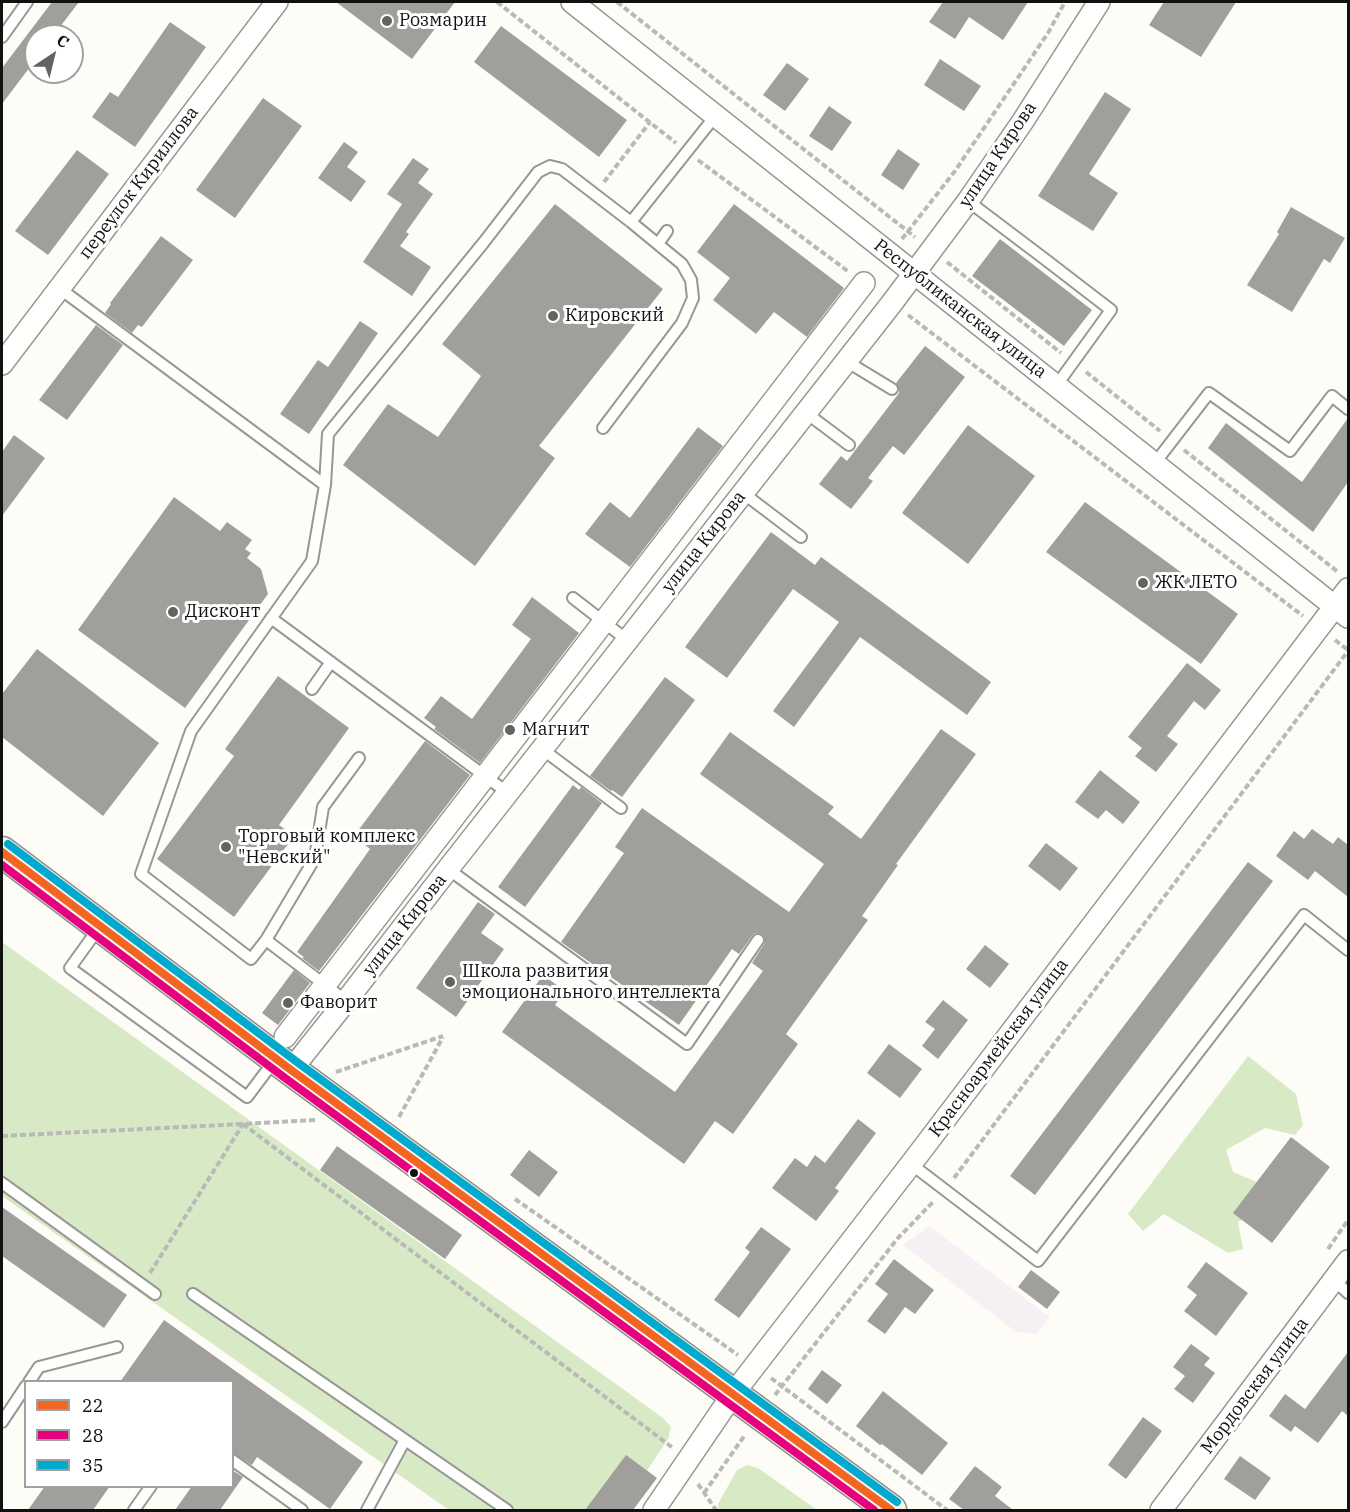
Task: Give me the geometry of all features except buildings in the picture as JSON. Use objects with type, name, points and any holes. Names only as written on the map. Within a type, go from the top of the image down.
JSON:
[{"type":"main road","points":[[2,852],[100,926],[284,1055],[333,1085],[733,1394],[891,1510]]},
{"type":"street","name":"переулок Кириллова","points":[[2,364],[277,2]]},
{"type":"street","name":"Республиканская улица","points":[[572,2],[1342,612]]},
{"type":"street","name":"улица Кирова","points":[[284,1055],[346,1001],[915,273],[1023,121],[1099,2]]},
{"type":"street","points":[[284,1055],[325,985],[864,283]]},
{"type":"street","name":"Красноармейская улица","points":[[654,1510],[733,1394],[1342,612],[1344,581]]},
{"type":"street","name":"Мордовская улица","points":[[1161,1510],[1341,1286],[1348,1261]]},
{"type":"lane","points":[[2,37],[27,2]]},
{"type":"lane","points":[[631,222],[716,115]]},
{"type":"lane","points":[[359,758],[323,807],[315,858],[266,940],[252,959],[141,874],[191,731],[312,561],[325,485],[328,434],[484,243],[538,172],[550,166],[562,169],[631,222],[682,264],[691,280],[693,298],[682,323],[603,428]]},
{"type":"lane","points":[[968,201],[1111,310],[1056,386]]},
{"type":"lane","points":[[658,244],[667,231]]},
{"type":"lane","points":[[59,288],[325,485]]},
{"type":"lane","points":[[846,361],[892,388]]},
{"type":"lane","points":[[1155,464],[1209,393],[1290,451],[1332,396],[1348,409]]},
{"type":"lane","points":[[806,412],[849,445]]},
{"type":"lane","points":[[742,493],[801,537]]},
{"type":"lane","points":[[573,598],[627,640]]},
{"type":"lane","points":[[272,618],[508,792]]},
{"type":"lane","points":[[312,689],[331,662]]},
{"type":"lane","points":[[542,749],[621,808]]},
{"type":"lane","points":[[448,869],[687,1044],[758,940]]},
{"type":"lane","points":[[911,1164],[1038,1261],[1304,915],[1348,950]]},
{"type":"lane","points":[[100,926],[70,968],[247,1097],[284,1055]]},
{"type":"lane","points":[[266,940],[346,1001]]},
{"type":"lane","points":[[2,1183],[155,1293]]},
{"type":"lane","points":[[193,1294],[507,1510]]},
{"type":"lane","points":[[30,1380],[39,1367],[117,1347]]},
{"type":"lane","points":[[2,1422],[24,1389]]},
{"type":"lane","points":[[368,1510],[405,1440]]},
{"type":"lane","points":[[234,1461],[302,1510]]},
{"type":"lane","points":[[134,1510],[149,1488]]},
{"type":"path","points":[[617,2],[1073,362],[1344,581]]},
{"type":"path","points":[[889,253],[955,171],[1048,33],[1065,2]]},
{"type":"path","points":[[595,194],[650,122]]},
{"type":"path","points":[[704,1493],[760,1414],[898,1238],[945,1190],[1348,651]]},
{"type":"path","points":[[2,1136],[315,1121],[333,1085],[443,1036],[399,1118]]},
{"type":"path","points":[[143,1285],[243,1124]]},
{"type":"path","points":[[243,1124],[673,1448]]},
{"type":"shaded area","points":[[929,1226],[1050,1317],[1037,1334],[1016,1332],[903,1245]]},
{"type":"green space","points":[[2,942],[663,1418],[671,1427],[668,1439],[621,1510],[449,1510],[2,1196]]},
{"type":"green space","points":[[1248,1056],[1296,1094],[1303,1125],[1295,1135],[1265,1128],[1226,1150],[1233,1172],[1259,1183],[1260,1211],[1238,1222],[1243,1249],[1228,1253],[1164,1214],[1143,1231],[1128,1214]]},
{"type":"green space","points":[[747,1465],[758,1468],[817,1510],[718,1510],[718,1504],[737,1470]]},
{"type":"transit line","name":"35","points":[[8,844],[297,1062],[897,1502]]},
{"type":"transit line","name":"22","points":[[2,852],[291,1070],[891,1510]]},
{"type":"transit line","name":"28","points":[[2,865],[285,1078],[874,1510]]},
{"type":"place","name":"Розмарин","points":[[387,21]]},
{"type":"place","name":"Кировский","points":[[553,316]]},
{"type":"place","name":"ЖК ЛЕТО","points":[[1143,583]]},
{"type":"place","name":"Дисконт","points":[[173,612]]},
{"type":"place","name":"Магнит","points":[[510,730]]},
{"type":"place","name":"Торговый комплекс \"Невский\"","points":[[226,847]]},
{"type":"place","name":"Школа развития эмоционального интеллекта","points":[[450,982]]},
{"type":"place","name":"Фаворит","points":[[288,1003]]}]
